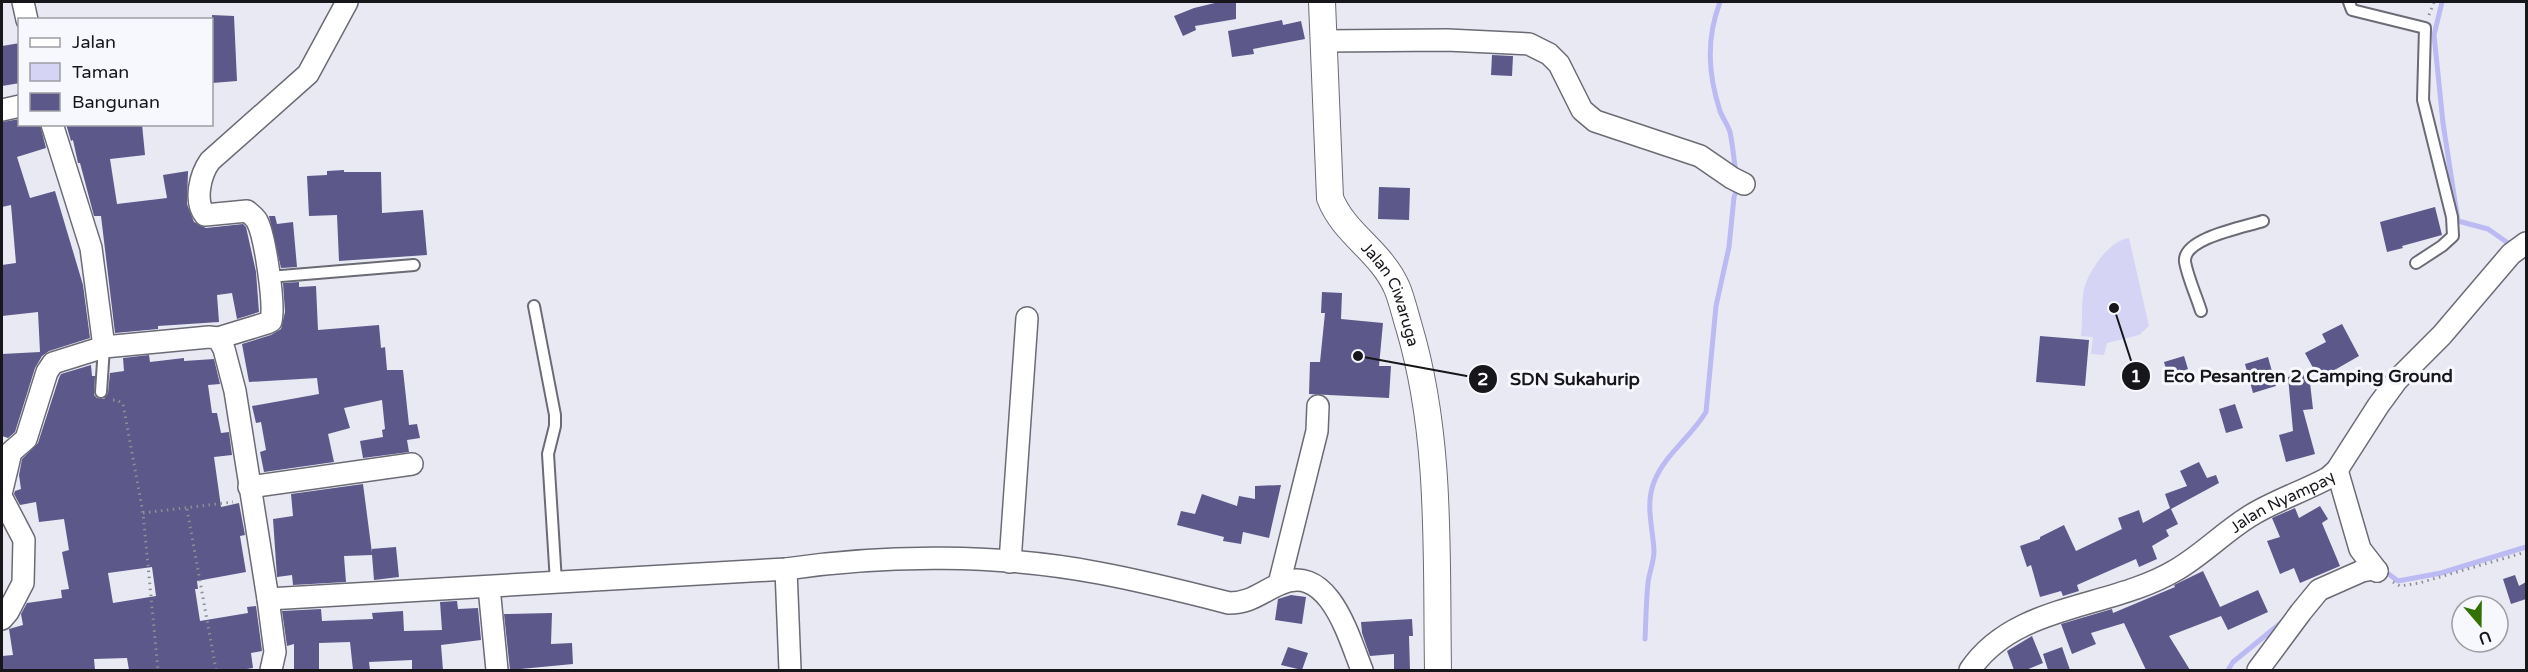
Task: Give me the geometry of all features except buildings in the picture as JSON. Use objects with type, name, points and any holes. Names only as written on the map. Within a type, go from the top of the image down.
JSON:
[{"type":"street","points":[[23,2],[27,18]]},
{"type":"street","points":[[2,490],[6,451],[26,439],[47,372],[53,363],[104,346],[219,338],[271,321],[269,278],[257,221],[250,213],[205,216],[200,209],[202,171],[210,161],[308,74],[347,2]]},
{"type":"street","name":"Jalan Ciwaruga","points":[[1322,2],[1330,198],[1336,214],[1384,264],[1397,289],[1414,346],[1427,406],[1435,477],[1438,670]]},
{"type":"street","points":[[1322,41],[1448,40],[1529,44],[1549,54],[1559,64],[1582,110],[1595,121],[1700,156],[1744,184]]},
{"type":"street","points":[[2,110],[18,106]]},
{"type":"street","points":[[53,126],[91,248],[104,346]]},
{"type":"street","name":"Jalan Nyampay","points":[[1970,670],[1976,661],[2006,636],[2034,621],[2130,591],[2176,570],[2252,515],[2312,487],[2337,470],[2397,380],[2442,335],[2511,254],[2526,243]]},
{"type":"street","points":[[1010,562],[1027,318]]},
{"type":"street","points":[[219,338],[235,391],[268,599],[275,651],[271,670]]},
{"type":"street","points":[[1279,584],[1317,430],[1318,406]]},
{"type":"street","points":[[250,493],[412,464]]},
{"type":"street","points":[[2337,470],[2360,549],[2377,571]]},
{"type":"street","points":[[2,498],[24,540],[23,583],[2,619]]},
{"type":"street","points":[[268,599],[786,569],[843,560],[900,558],[1010,562],[1097,573],[1228,603],[1248,601],[1289,580],[1302,581],[1320,589],[1336,608],[1362,670]]},
{"type":"street","points":[[786,569],[790,670]]},
{"type":"street","points":[[2258,670],[2319,590],[2362,571],[2373,569],[2377,571]]},
{"type":"street","points":[[489,587],[498,670]]},
{"type":"lane","points":[[2349,2],[2352,10],[2425,28],[2423,100],[2452,216],[2453,236],[2416,263]]},
{"type":"lane","points":[[2201,311],[2185,260],[2188,250],[2197,242],[2264,221]]},
{"type":"lane","points":[[269,278],[414,265]]},
{"type":"lane","points":[[534,306],[555,415],[555,426],[548,454],[556,582]]},
{"type":"lane","points":[[101,392],[104,346]]},
{"type":"path","points":[[101,392],[106,400],[117,400],[124,408],[143,513],[158,670]]},
{"type":"path","points":[[143,513],[187,508],[250,493]]},
{"type":"path","points":[[187,508],[216,670]]},
{"type":"path","points":[[2377,571],[2400,586],[2445,577],[2526,552]]},
{"type":"green space","points":[[2129,238],[2149,326],[2139,335],[2107,343],[2104,355],[2091,354],[2093,337],[2081,336],[2084,289],[2090,273],[2107,250]]},
{"type":"waterway","points":[[1720,2],[1712,29],[1711,70],[1720,111],[1730,132],[1736,174]]},
{"type":"waterway","points":[[2442,2],[2434,35],[2443,123],[2458,221],[2488,229],[2508,243]]},
{"type":"waterway","points":[[1645,639],[1648,583],[1654,551],[1650,508],[1651,491],[1659,472],[1671,454],[1706,412],[1716,306],[1729,247],[1734,197],[1738,186]]},
{"type":"waterway","points":[[2382,569],[2398,581],[2441,573],[2526,547]]},
{"type":"waterway","points":[[2228,670],[2233,662],[2282,622]]},
{"type":"place","name":"Eco Pesantren 2 Camping Ground","points":[[2114,308]]},
{"type":"place","name":"SDN Sukahurip","points":[[1358,356]]}]
